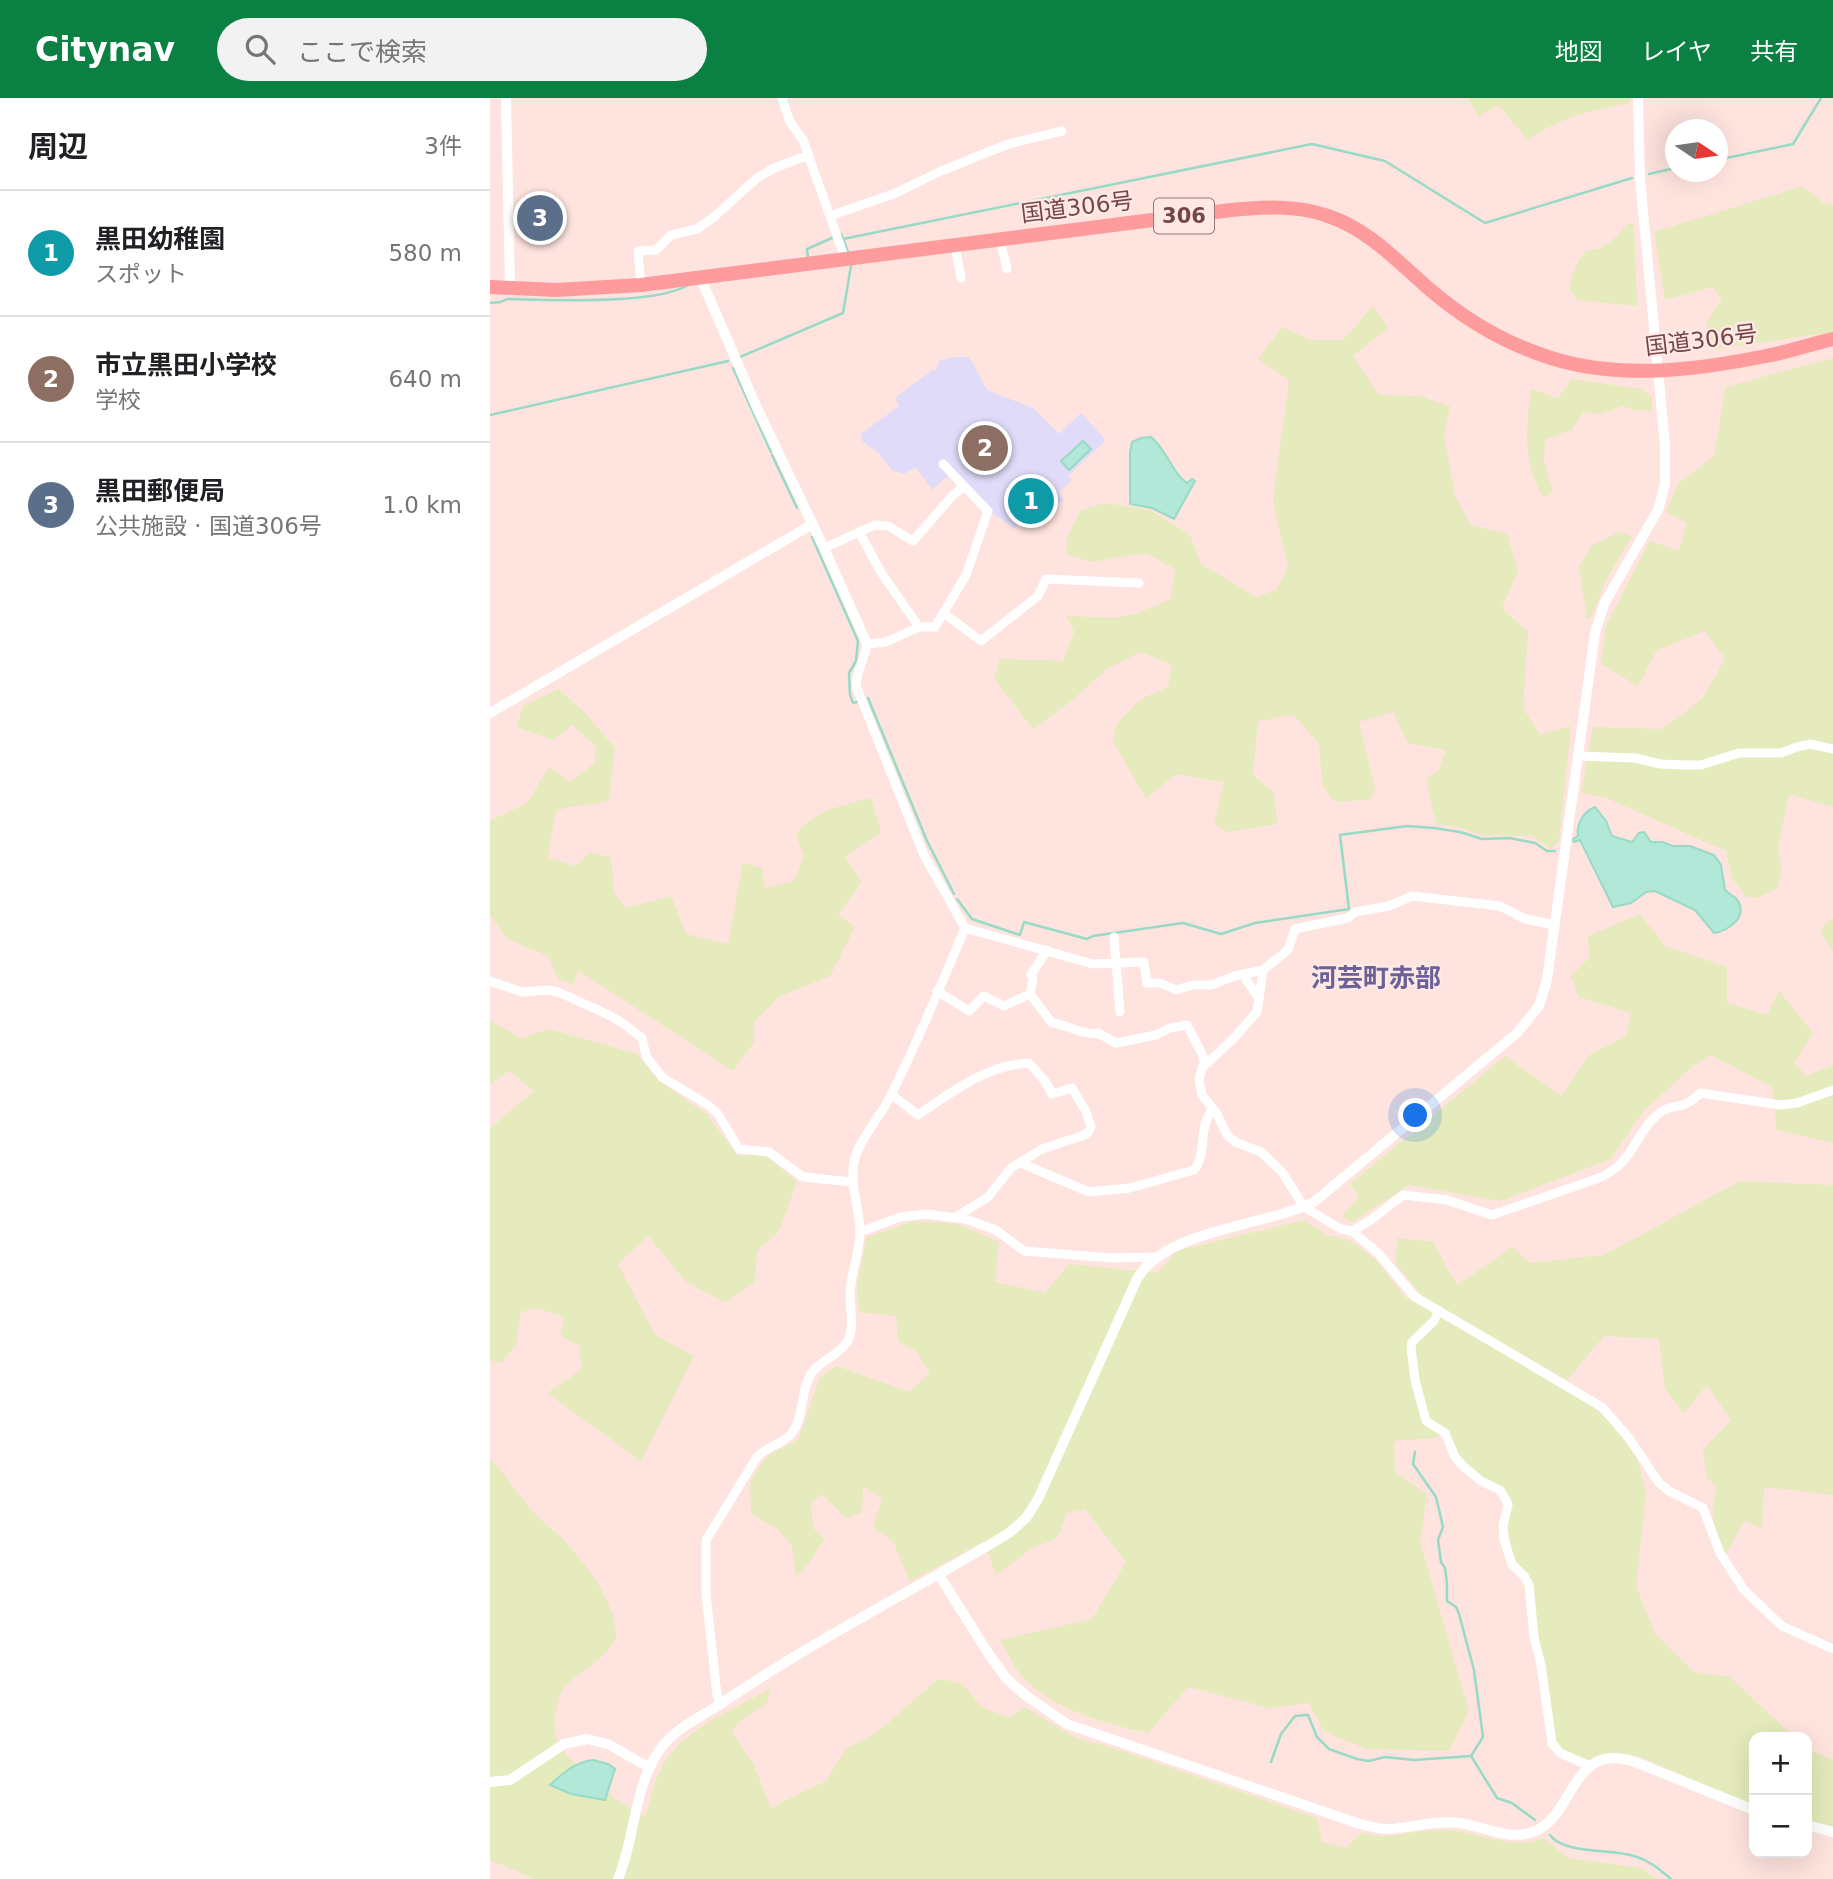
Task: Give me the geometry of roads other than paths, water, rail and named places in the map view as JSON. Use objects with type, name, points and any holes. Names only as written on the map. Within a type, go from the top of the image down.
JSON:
[{"type":"highway","name":"国道306号","points":[[490,287],[588,290],[701,279],[1255,207],[1316,212],[1345,222],[1370,238],[1456,311],[1507,341],[1570,363],[1657,372],[1766,356],[1833,340]]},
{"type":"street","points":[[506,98],[510,288]]},
{"type":"street","points":[[782,98],[790,122],[803,140],[845,259]]},
{"type":"street","points":[[860,1232],[917,1214],[956,1217],[996,1230],[1024,1251],[1112,1258],[1155,1257],[1186,1242],[1314,1202],[1529,1021],[1544,997],[1595,633],[1604,604],[1654,518],[1664,495],[1665,456],[1640,179],[1638,98]]},
{"type":"street","points":[[830,216],[896,193],[941,171],[1008,144],[1062,131]]},
{"type":"street","points":[[641,285],[638,251],[656,250],[671,235],[697,229],[757,178],[774,168],[808,155]]},
{"type":"street","points":[[1000,240],[1007,269]]},
{"type":"street","points":[[955,245],[961,278]]},
{"type":"street","points":[[701,279],[867,644],[856,678],[858,694],[924,855],[965,928],[1093,964],[1144,962],[1147,983],[1160,983],[1176,990],[1193,985],[1211,985],[1263,970],[1288,950],[1294,929],[1348,918],[1355,912],[1389,905],[1412,896],[1500,906],[1525,919],[1555,925]]},
{"type":"street","points":[[867,644],[886,642],[919,627],[935,627],[966,575],[988,511],[943,464]]},
{"type":"street","points":[[824,548],[883,524],[914,541],[953,495],[964,487]]},
{"type":"street","points":[[490,713],[811,525]]},
{"type":"street","points":[[859,532],[882,574],[919,627]]},
{"type":"street","points":[[945,614],[981,641],[1038,596],[1046,579],[1139,583]]},
{"type":"street","points":[[1577,756],[1635,758],[1660,764],[1701,765],[1739,753],[1772,755],[1810,744],[1833,748]]},
{"type":"street","points":[[722,1704],[718,1695],[706,1594],[706,1540],[757,1457],[793,1432],[811,1373],[821,1362],[841,1350],[848,1341],[851,1331],[851,1286],[860,1232],[852,1182],[856,1155],[892,1095],[965,928]]},
{"type":"street","points":[[1114,937],[1120,1012]]},
{"type":"street","points":[[1047,950],[1031,975],[1033,978],[1030,994],[1052,1023],[1098,1033],[1116,1042],[1143,1038],[1187,1025],[1205,1065]]},
{"type":"street","points":[[1263,970],[1256,1012],[1205,1065],[1201,1073],[1199,1086],[1202,1095],[1227,1135],[1235,1142],[1261,1152],[1282,1172],[1304,1207],[1341,1229],[1352,1231],[1378,1253],[1414,1296],[1602,1407],[1629,1438],[1659,1483],[1703,1508],[1720,1553],[1744,1590],[1782,1626],[1833,1649]]},
{"type":"street","points":[[1243,975],[1259,999]]},
{"type":"street","points":[[490,981],[522,992],[558,992],[607,1014],[639,1035],[646,1056],[662,1077],[718,1114],[739,1149],[769,1152],[804,1177],[852,1182]]},
{"type":"street","points":[[937,991],[969,1011],[984,996],[1004,1006],[1030,994]]},
{"type":"street","points":[[892,1095],[918,1115],[994,1068],[1029,1063],[1045,1081],[1052,1094],[1072,1088],[1086,1112],[1091,1127],[1084,1136],[1042,1149],[1004,1174],[988,1197],[956,1217]]},
{"type":"street","points":[[1352,1231],[1403,1195],[1454,1202],[1492,1214],[1599,1178],[1626,1158],[1658,1114],[1667,1109],[1687,1105],[1700,1093],[1781,1105],[1797,1103],[1833,1090]]},
{"type":"street","points":[[1021,1163],[1089,1192],[1143,1184],[1194,1170],[1200,1155],[1205,1121],[1213,1110]]},
{"type":"street","points":[[618,1879],[628,1852],[641,1790],[661,1749],[676,1732],[798,1655],[1018,1527],[1033,1508],[1137,1279],[1155,1257]]},
{"type":"street","points":[[1438,1312],[1434,1321],[1410,1347],[1426,1421],[1445,1433],[1455,1457],[1463,1466],[1481,1481],[1500,1490],[1506,1500],[1508,1505],[1503,1526],[1504,1540],[1512,1564],[1529,1585],[1534,1637],[1541,1665],[1552,1743],[1560,1753],[1590,1766]]},
{"type":"street","points":[[939,1575],[1006,1678],[1068,1724],[1357,1823],[1387,1829],[1447,1822],[1516,1835],[1530,1833],[1548,1822],[1573,1784],[1590,1766],[1609,1759],[1629,1760],[1749,1808]]},
{"type":"street","points":[[490,1782],[510,1780],[564,1744],[587,1739],[608,1744],[650,1768]]},
{"type":"street","points":[[1812,1826],[1833,1832]]},
{"type":"water","points":[[1151,437],[1187,483],[1192,479],[1195,481],[1174,519],[1152,508],[1130,504],[1132,442]]},
{"type":"water","points":[[1083,441],[1091,449],[1069,470],[1061,461]]},
{"type":"water","points":[[1595,807],[1606,821],[1612,836],[1632,842],[1639,833],[1644,832],[1651,842],[1690,846],[1714,855],[1721,865],[1725,890],[1737,900],[1740,907],[1735,923],[1714,933],[1695,910],[1655,891],[1646,892],[1631,903],[1613,907],[1580,840],[1574,842],[1573,839],[1578,836],[1582,818]]},
{"type":"water","points":[[593,1760],[615,1769],[605,1800],[571,1794],[550,1785],[575,1766]]},
{"type":"waterway","points":[[1728,158],[1793,144],[1821,98]]},
{"type":"waterway","points":[[848,252],[843,239],[1312,144],[1385,161],[1485,223],[1632,178]]},
{"type":"waterway","points":[[1649,174],[1665,170]]},
{"type":"waterway","points":[[808,258],[807,249],[841,234],[843,239]]},
{"type":"waterway","points":[[740,357],[843,313],[851,266]]},
{"type":"waterway","points":[[490,303],[507,299],[574,300],[652,296],[688,285]]},
{"type":"waterway","points":[[490,415],[728,361]]},
{"type":"waterway","points":[[733,368],[771,452]]},
{"type":"waterway","points":[[772,455],[797,508]]},
{"type":"waterway","points":[[812,537],[858,641],[856,661],[849,673],[850,695],[853,703],[857,702]]},
{"type":"waterway","points":[[868,698],[927,841],[954,894]]},
{"type":"waterway","points":[[957,899],[972,919],[1020,935],[1024,922],[1087,939],[1183,923],[1221,934],[1255,923],[1349,909],[1340,835],[1407,826],[1434,828],[1482,839],[1509,838],[1535,843],[1547,851],[1555,851]]},
{"type":"waterway","points":[[1415,1452],[1413,1464],[1436,1497],[1443,1527],[1438,1540],[1441,1562],[1445,1568],[1447,1601],[1456,1607],[1459,1614],[1474,1670],[1483,1737],[1471,1756],[1497,1798],[1512,1803],[1535,1820]]},
{"type":"waterway","points":[[1271,1762],[1281,1734],[1295,1716],[1308,1715],[1317,1737],[1329,1749],[1357,1759],[1369,1761],[1385,1757],[1414,1760],[1471,1756]]},
{"type":"waterway","points":[[1550,1835],[1556,1841],[1576,1848],[1639,1858],[1654,1865],[1671,1879]]},
{"type":"place","name":"黒田郵便局","points":[[540,218]]},
{"type":"place","name":"市立黒田小学校","points":[[985,448]]},
{"type":"place","name":"黒田幼稚園","points":[[1031,501]]},
{"type":"district","name":"河芸町赤部","points":[[1376,978]]}]
